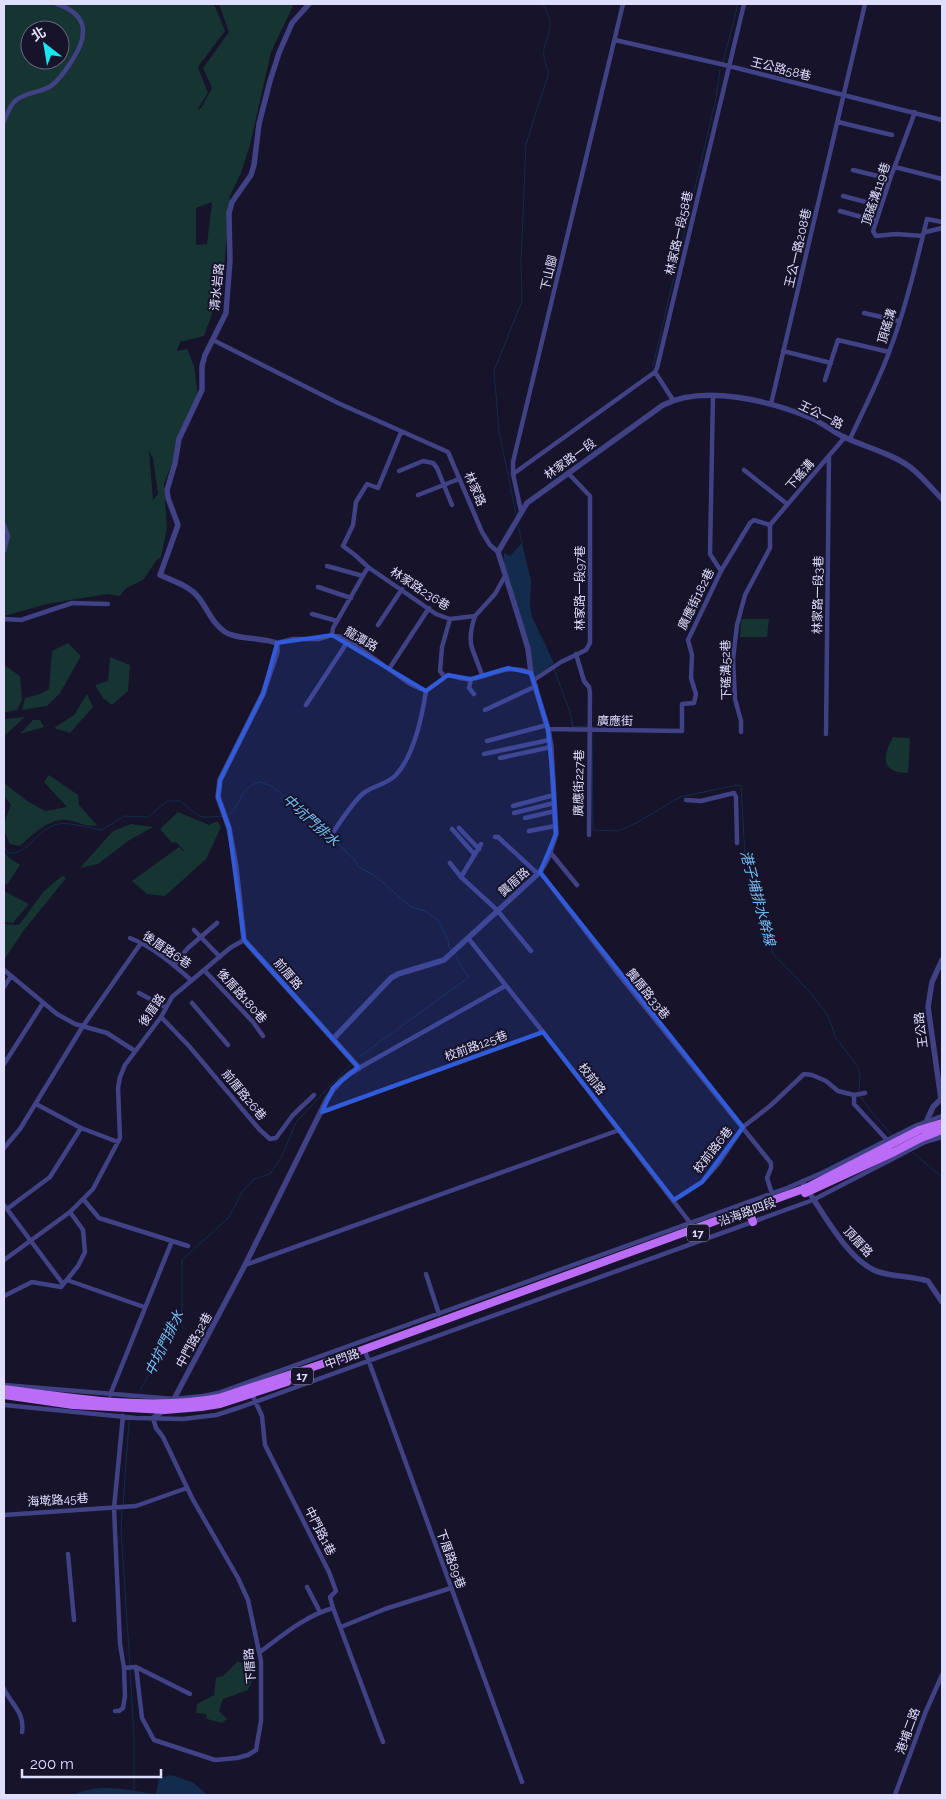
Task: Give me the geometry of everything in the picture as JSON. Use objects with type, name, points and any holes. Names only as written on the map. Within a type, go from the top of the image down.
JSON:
[{"type":"main road","name":"沿海路四段","points":[[930,1130],[942,1123]]},
{"type":"main road","name":"17","points":[[899,1145],[930,1130]]},
{"type":"main road","name":"沿海路四段","points":[[930,1130],[942,1130]]},
{"type":"main road","name":"沿海路四段","points":[[695,1228],[750,1214],[899,1145]]},
{"type":"main road","name":"沿海路四段","points":[[587,1272],[695,1228],[806,1187]]},
{"type":"main road","points":[[750,1214],[753,1222]]},
{"type":"main road","name":"中門路","points":[[4,1389],[72,1398],[109,1397],[201,1407],[220,1404],[250,1389],[365,1351],[587,1272]]},
{"type":"main road","name":"中門路","points":[[4,1395],[73,1405],[170,1404]]},
{"type":"street","points":[[4,121],[14,101],[23,96],[42,91],[59,79],[80,49],[84,33],[80,22],[75,13],[67,7],[57,4]]},
{"type":"street","name":"清水岩路","points":[[160,575],[178,525],[167,490],[175,463],[176,448],[202,390],[202,366],[205,355],[226,313],[230,260],[229,213],[232,202],[251,175],[259,124],[270,81],[280,53],[292,23],[309,4]]},
{"type":"street","points":[[615,40],[623,4]]},
{"type":"street","name":"林家路一段58巷","points":[[655,372],[744,4]]},
{"type":"street","name":"王公一路208巷","points":[[771,404],[865,4]]},
{"type":"street","name":"王公路58巷","points":[[615,40],[729,66],[942,120]]},
{"type":"street","name":"下山腳","points":[[522,510],[513,474],[513,462],[615,40]]},
{"type":"street","name":"頂磘溝119巷","points":[[915,112],[873,231],[876,236],[924,234]]},
{"type":"street","points":[[838,122],[892,135]]},
{"type":"street","points":[[895,168],[942,179]]},
{"type":"street","points":[[852,170],[890,179]]},
{"type":"street","points":[[844,196],[881,206]]},
{"type":"street","points":[[840,211],[876,221]]},
{"type":"street","points":[[942,222],[927,219],[924,234],[942,228]]},
{"type":"street","name":"頂磘溝","points":[[847,438],[889,352],[916,268],[924,234]]},
{"type":"street","points":[[864,313],[899,321]]},
{"type":"street","name":"林家路","points":[[213,340],[338,403],[448,452],[482,532],[490,545],[498,552],[523,631],[528,649],[530,673],[536,686],[547,727],[551,747],[553,781]]},
{"type":"street","points":[[825,380],[838,340],[889,352]]},
{"type":"street","points":[[783,351],[831,363]]},
{"type":"street","points":[[513,474],[655,372],[673,400]]},
{"type":"street","points":[[713,395],[710,554],[721,571]]},
{"type":"street","name":"王公一路","points":[[673,400],[713,395],[771,404],[811,418],[847,438],[909,467],[942,499]]},
{"type":"street","name":"林家路一段","points":[[498,552],[527,503],[663,405],[673,400]]},
{"type":"street","name":"林家路236巷","points":[[401,432],[378,488],[367,484],[363,488],[356,502],[353,525],[343,546],[368,568],[429,608],[450,619],[475,616]]},
{"type":"street","name":"下磘溝","points":[[770,525],[829,456],[847,438]]},
{"type":"street","name":"林家路一段3巷","points":[[826,734],[829,456]]},
{"type":"street","points":[[398,471],[423,461],[430,461],[437,468],[452,504]]},
{"type":"street","points":[[744,470],[787,504]]},
{"type":"street","name":"林家路一段97巷","points":[[534,680],[553,667],[586,650],[590,643],[590,496],[568,473]]},
{"type":"street","points":[[418,495],[459,479]]},
{"type":"street","name":"廣應街182巷","points":[[682,731],[682,704],[694,703],[696,694],[691,678],[692,655],[688,640],[721,571],[750,523],[754,520],[770,525]]},
{"type":"street","points":[[4,525],[8,536],[4,551]]},
{"type":"street","name":"下磘溝52巷","points":[[741,732],[741,721],[735,699],[735,635],[745,595],[770,548],[770,525]]},
{"type":"street","points":[[327,566],[363,576]]},
{"type":"street","points":[[332,635],[333,628],[368,568]]},
{"type":"street","name":"龍潭路","points":[[160,575],[192,591],[212,620],[226,632],[234,635],[266,639],[277,643],[293,639],[319,640],[332,635],[348,642],[410,684],[426,691]]},
{"type":"street","points":[[482,675],[472,647],[472,625],[475,616],[495,594],[505,576]]},
{"type":"street","points":[[318,587],[351,598]]},
{"type":"street","points":[[378,625],[402,589]]},
{"type":"street","points":[[4,619],[21,620],[72,602],[108,604]]},
{"type":"street","points":[[390,669],[429,608]]},
{"type":"street","points":[[312,614],[337,621]]},
{"type":"street","points":[[444,676],[440,671],[440,658],[450,619]]},
{"type":"street","points":[[306,706],[348,642]]},
{"type":"street","points":[[244,940],[236,867],[226,819],[218,797],[220,780],[263,694],[277,652],[277,643]]},
{"type":"street","name":"廣應街227巷","points":[[576,654],[584,681],[589,687],[590,692],[590,724],[592,730],[588,835]]},
{"type":"street","points":[[334,831],[364,792],[388,782],[396,774],[405,761],[422,714],[426,691],[444,676],[471,679],[508,668],[522,669],[530,673]]},
{"type":"street","points":[[471,679],[469,688],[474,694]]},
{"type":"street","points":[[485,710],[536,686]]},
{"type":"street","name":"廣應街","points":[[487,741],[547,727],[592,730],[682,731]]},
{"type":"street","points":[[484,754],[550,740]]},
{"type":"street","points":[[500,758],[551,747]]},
{"type":"street","name":"龔厝路","points":[[334,1038],[395,976],[406,971],[440,963],[539,873],[550,852],[556,834],[553,781]]},
{"type":"street","points":[[686,800],[701,801],[734,793],[736,797],[737,844]]},
{"type":"street","points":[[513,806],[554,795]]},
{"type":"street","points":[[514,812],[554,803]]},
{"type":"street","points":[[525,818],[555,811]]},
{"type":"street","points":[[529,831],[555,826]]},
{"type":"street","points":[[459,828],[480,847],[461,877]]},
{"type":"street","points":[[452,829],[475,855]]},
{"type":"street","name":"龔厝路33巷","points":[[495,836],[539,873],[771,1163],[771,1168],[766,1178],[772,1194]]},
{"type":"street","points":[[550,852],[576,885]]},
{"type":"street","points":[[450,863],[461,877],[498,910],[531,951]]},
{"type":"street","points":[[174,965],[184,953],[217,923]]},
{"type":"street","points":[[194,930],[202,936],[220,957]]},
{"type":"street","name":"後厝路6巷","points":[[130,938],[141,942],[174,965],[191,980]]},
{"type":"street","name":"校前路","points":[[468,938],[695,1228]]},
{"type":"street","name":"後厝路","points":[[118,1142],[120,1138],[118,1088],[125,1065],[160,1017],[172,997],[220,957],[244,940]]},
{"type":"street","name":"前厝路","points":[[244,940],[359,1068]]},
{"type":"street","points":[[4,1148],[36,1104],[83,1026],[141,942]]},
{"type":"street","name":"王公路","points":[[941,1099],[928,1007],[932,982],[942,960]]},
{"type":"street","points":[[4,970],[57,1014],[75,1024],[107,1034],[135,1051]]},
{"type":"street","name":"後厝路180巷","points":[[204,970],[253,1022],[263,1036]]},
{"type":"street","points":[[4,987],[11,976]]},
{"type":"street","points":[[245,1265],[334,1088],[343,1078],[505,986]]},
{"type":"street","points":[[139,993],[165,1007]]},
{"type":"street","points":[[4,1064],[43,1003]]},
{"type":"street","points":[[192,1003],[228,1044]]},
{"type":"street","name":"前厝路26巷","points":[[160,1017],[189,1046],[259,1129],[270,1139],[276,1138],[293,1115],[314,1095]]},
{"type":"street","name":"校前路125巷","points":[[322,1112],[543,1032]]},
{"type":"street","name":"校前路6巷","points":[[674,1200],[702,1182],[718,1164],[743,1128],[804,1074],[826,1080],[838,1091],[854,1095]]},
{"type":"street","points":[[864,1093],[854,1095],[854,1104],[899,1145]]},
{"type":"street","points":[[930,1130],[933,1107],[941,1099]]},
{"type":"street","points":[[4,1260],[84,1200],[100,1178],[118,1142],[82,1128],[36,1104]]},
{"type":"street","name":"沿海路四段","points":[[587,1272],[753,1222],[814,1200],[899,1145],[930,1130],[942,1116]]},
{"type":"street","points":[[82,1128],[50,1177],[5,1207],[30,1241],[65,1282],[144,1307]]},
{"type":"street","points":[[245,1265],[619,1130]]},
{"type":"street","name":"沿海路四段","points":[[930,1130],[942,1137]]},
{"type":"street","name":"沿海路四段","points":[[587,1272],[772,1194],[806,1187]]},
{"type":"street","name":"頂厝路","points":[[806,1187],[852,1254],[870,1269],[878,1272],[928,1281],[942,1302]]},
{"type":"street","points":[[84,1200],[99,1218],[188,1246]]},
{"type":"street","points":[[4,1296],[32,1282],[61,1287],[78,1266],[85,1252],[83,1230],[70,1212]]},
{"type":"street","points":[[109,1397],[172,1241]]},
{"type":"street","name":"中門路32巷","points":[[153,1418],[170,1404],[245,1265]]},
{"type":"street","name":"中門路","points":[[421,1331],[439,1314],[587,1272]]},
{"type":"street","points":[[426,1274],[439,1314]]},
{"type":"street","name":"中門路","points":[[170,1404],[203,1396],[250,1389],[365,1351]]},
{"type":"street","name":"中門路","points":[[4,1405],[153,1418],[195,1418],[216,1415],[255,1402],[365,1351]]},
{"type":"street","name":"下厝路89巷","points":[[365,1351],[522,1782]]},
{"type":"street","name":"中門路","points":[[4,1385],[109,1397]]},
{"type":"street","name":"中門路1巷","points":[[250,1389],[262,1416],[265,1445],[336,1589],[330,1597],[333,1608]]},
{"type":"street","points":[[115,1711],[123,1708],[125,1686],[120,1644],[115,1508],[123,1416]]},
{"type":"street","name":"下厝路","points":[[135,1667],[142,1718],[154,1740],[215,1760],[237,1758],[254,1752],[258,1747],[262,1683],[260,1652],[246,1595],[187,1488],[163,1436],[156,1428],[153,1418]]},
{"type":"street","name":"海墘路45巷","points":[[4,1515],[85,1508],[140,1506],[187,1488]]},
{"type":"street","points":[[68,1554],[74,1620]]},
{"type":"street","points":[[307,1587],[320,1612]]},
{"type":"street","points":[[341,1627],[384,1609],[451,1588]]},
{"type":"street","points":[[260,1652],[290,1629],[320,1612],[333,1608],[383,1742]]},
{"type":"street","points":[[124,1668],[135,1667],[190,1694]]},
{"type":"street","name":"港埔二路","points":[[895,1795],[926,1711],[942,1675]]},
{"type":"street","points":[[4,1689],[20,1713],[23,1724],[22,1732]]},
{"type":"highlighted area","points":[[332,635],[426,691],[448,675],[471,679],[508,668],[531,673],[548,729],[556,834],[540,872],[743,1127],[702,1182],[674,1200],[543,1032],[322,1112],[333,1088],[358,1067],[244,940],[229,828],[218,797],[220,780],[263,694],[277,643]]},
{"type":"green space","points":[[4,4],[214,4],[225,31],[198,67],[208,93],[197,110],[201,108],[212,88],[203,68],[229,32],[219,4],[294,4],[271,52],[250,145],[241,173],[230,196],[223,284],[204,336],[180,342],[177,351],[187,349],[194,366],[198,395],[164,484],[167,528],[161,557],[143,580],[126,588],[120,596],[107,594],[47,604],[4,616]],"holes":[[[212,202],[207,244],[196,245],[196,208]],[[149,450],[153,459],[158,494],[153,500]]]},
{"type":"green space","points":[[741,619],[769,619],[767,637],[740,637]]},
{"type":"green space","points":[[68,643],[81,656],[60,693],[47,706],[22,710],[25,698],[40,694],[49,689],[52,651]]},
{"type":"green space","points":[[110,657],[130,665],[128,691],[112,705],[103,698],[95,685],[108,681]]},
{"type":"green space","points":[[4,665],[20,676],[22,700],[17,710],[6,712],[4,712]]},
{"type":"green space","points":[[87,694],[93,707],[70,733],[54,728],[74,715]]},
{"type":"green space","points":[[25,717],[4,736],[4,719]]},
{"type":"green space","points":[[33,720],[40,720],[44,727],[20,734]]},
{"type":"green space","points":[[893,737],[910,738],[908,773],[899,772],[888,767],[886,762],[887,751]]},
{"type":"green space","points":[[49,775],[78,795],[79,805],[97,825],[89,826],[60,820],[47,824],[20,846],[10,844],[4,825],[11,805],[4,796],[4,783],[26,800],[45,811],[67,807],[44,782]]},
{"type":"green space","points":[[178,812],[209,825],[217,821],[221,827],[206,859],[165,896],[147,894],[132,881],[179,847],[186,853],[176,842],[172,843],[160,829]]},
{"type":"green space","points":[[131,824],[153,827],[128,841],[98,864],[80,868],[113,831]]},
{"type":"green space","points":[[4,851],[8,857],[20,865],[7,885],[4,883]]},
{"type":"green space","points":[[62,876],[66,878],[24,930],[4,960],[4,924],[19,925],[44,891]]},
{"type":"green space","points":[[4,891],[29,904],[13,923],[4,922]]},
{"type":"green space","points":[[237,1662],[253,1663],[252,1681],[248,1690],[223,1699],[219,1711],[227,1719],[222,1723],[207,1719],[206,1714],[196,1713],[197,1704],[214,1695],[216,1678],[223,1676]]},
{"type":"water","points":[[522,543],[531,581],[530,605],[532,617],[554,663],[535,677],[523,623],[504,564],[504,553],[510,556]]},
{"type":"water","points":[[171,1775],[194,1783],[207,1795],[73,1795],[83,1791],[104,1788],[156,1794],[159,1778]]},
{"type":"waterway","points":[[516,514],[499,431],[494,371],[522,301],[521,262],[526,144],[549,72],[544,58],[544,49],[550,23],[543,4]]},
{"type":"waterway","points":[[723,62],[738,4]]},
{"type":"waterway","points":[[653,366],[716,98],[720,70]]},
{"type":"waterway","points":[[518,525],[522,543]]},
{"type":"waterway","points":[[554,669],[570,712],[573,727],[588,726]]},
{"type":"waterway","name":"港子埔排水幹線","points":[[592,726],[593,830],[619,831],[680,797],[737,785],[741,786],[745,856],[773,954],[809,991],[829,1018],[836,1038],[860,1073],[859,1091]]},
{"type":"waterway","name":"中坑門排水","points":[[227,815],[232,812],[246,790],[252,786],[259,782],[272,786],[326,832],[357,862],[357,866],[375,876],[411,907],[425,911],[438,920],[448,940],[449,948],[452,950]]},
{"type":"waterway","name":"中坑門排水","points":[[4,846],[8,853],[15,853],[28,846],[44,831],[58,824],[74,824],[102,830],[124,816],[148,817],[167,801],[180,801],[199,816],[223,816]]},
{"type":"waterway","name":"中坑門排水","points":[[359,1057],[469,977],[459,963],[455,952]]},
{"type":"waterway","name":"中坑門排水","points":[[140,1391],[182,1310],[182,1260],[229,1217],[242,1192],[254,1179],[270,1174],[282,1156],[296,1122],[351,1064]]},
{"type":"waterway","name":"港子埔排水幹線","points":[[859,1095],[892,1135]]},
{"type":"waterway","name":"港子埔排水幹線","points":[[912,1152],[942,1177]]},
{"type":"waterway","name":"中坑門排水","points":[[123,1506],[129,1422]]},
{"type":"waterway","name":"中坑門排水","points":[[122,1510],[121,1530],[130,1665]]},
{"type":"waterway","name":"中坑門排水","points":[[130,1669],[134,1737],[134,1790]]}]
